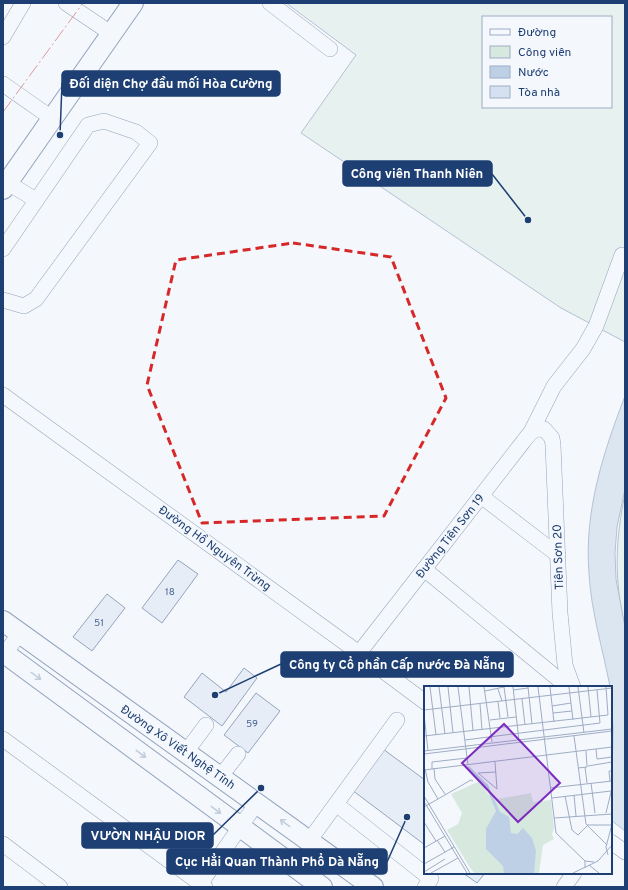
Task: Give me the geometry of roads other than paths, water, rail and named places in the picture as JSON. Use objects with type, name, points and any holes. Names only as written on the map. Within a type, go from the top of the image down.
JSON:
[{"type":"main road","points":[[5,186],[133,3]]},
{"type":"main road","name":"Đường Xô Viết Nghệ Tĩnh","points":[[3,621],[373,887]]},
{"type":"main road","points":[[4,654],[322,887]]},
{"type":"street","points":[[3,37],[23,3]]},
{"type":"street","points":[[66,3],[112,34]]},
{"type":"street","points":[[270,3],[330,49]]},
{"type":"street","points":[[3,84],[53,119]]},
{"type":"street","points":[[3,249],[88,125],[104,120],[136,132],[150,143],[36,299],[24,306],[3,300]]},
{"type":"street","points":[[5,186],[36,200]]},
{"type":"street","name":"Đường Tiên Sơn 19","points":[[360,653],[481,496],[538,430],[554,386],[583,349],[596,326],[622,254]]},
{"type":"street","name":"Đường Hồ Nguyên Trừng","points":[[3,395],[360,653],[424,701]]},
{"type":"street","name":"Tiên Sơn 20","points":[[538,430],[552,438],[553,445],[560,613],[565,665],[573,686]]},
{"type":"street","points":[[481,496],[558,556]]},
{"type":"street","points":[[424,569],[567,686]]},
{"type":"street","points":[[4,654],[20,633]]},
{"type":"street","points":[[309,841],[396,720]]},
{"type":"street","points":[[186,752],[206,725]]},
{"type":"street","points":[[3,739],[201,886],[239,827],[258,803]]},
{"type":"street","points":[[220,777],[238,754]]},
{"type":"street","points":[[336,804],[424,873]]},
{"type":"street","points":[[612,843],[625,852]]},
{"type":"street","points":[[3,844],[60,887]]},
{"type":"street","points":[[425,874],[431,879],[425,887]]},
{"type":"street","points":[[564,887],[573,874]]},
{"type":"water","points":[[625,396],[625,489],[617,527],[615,553],[616,579],[625,627],[625,831],[612,821],[612,686],[610,686],[592,602],[588,550],[592,505],[609,439]]},
{"type":"place","name":"Đối diện Chợ đầu mối Hòa Cường","points":[[60,135]]},
{"type":"place","name":"Công viên Thanh Niên","points":[[528,220]]},
{"type":"place","name":"Công ty Cổ phần Cấp nước Đà Nẵng","points":[[215,695]]},
{"type":"place","name":"VƯỜN NHẬU DIOR","points":[[261,788]]},
{"type":"place","name":"Cục Hẳi Quan Thành Phổ Dà Nẵng","points":[[407,817]]}]
